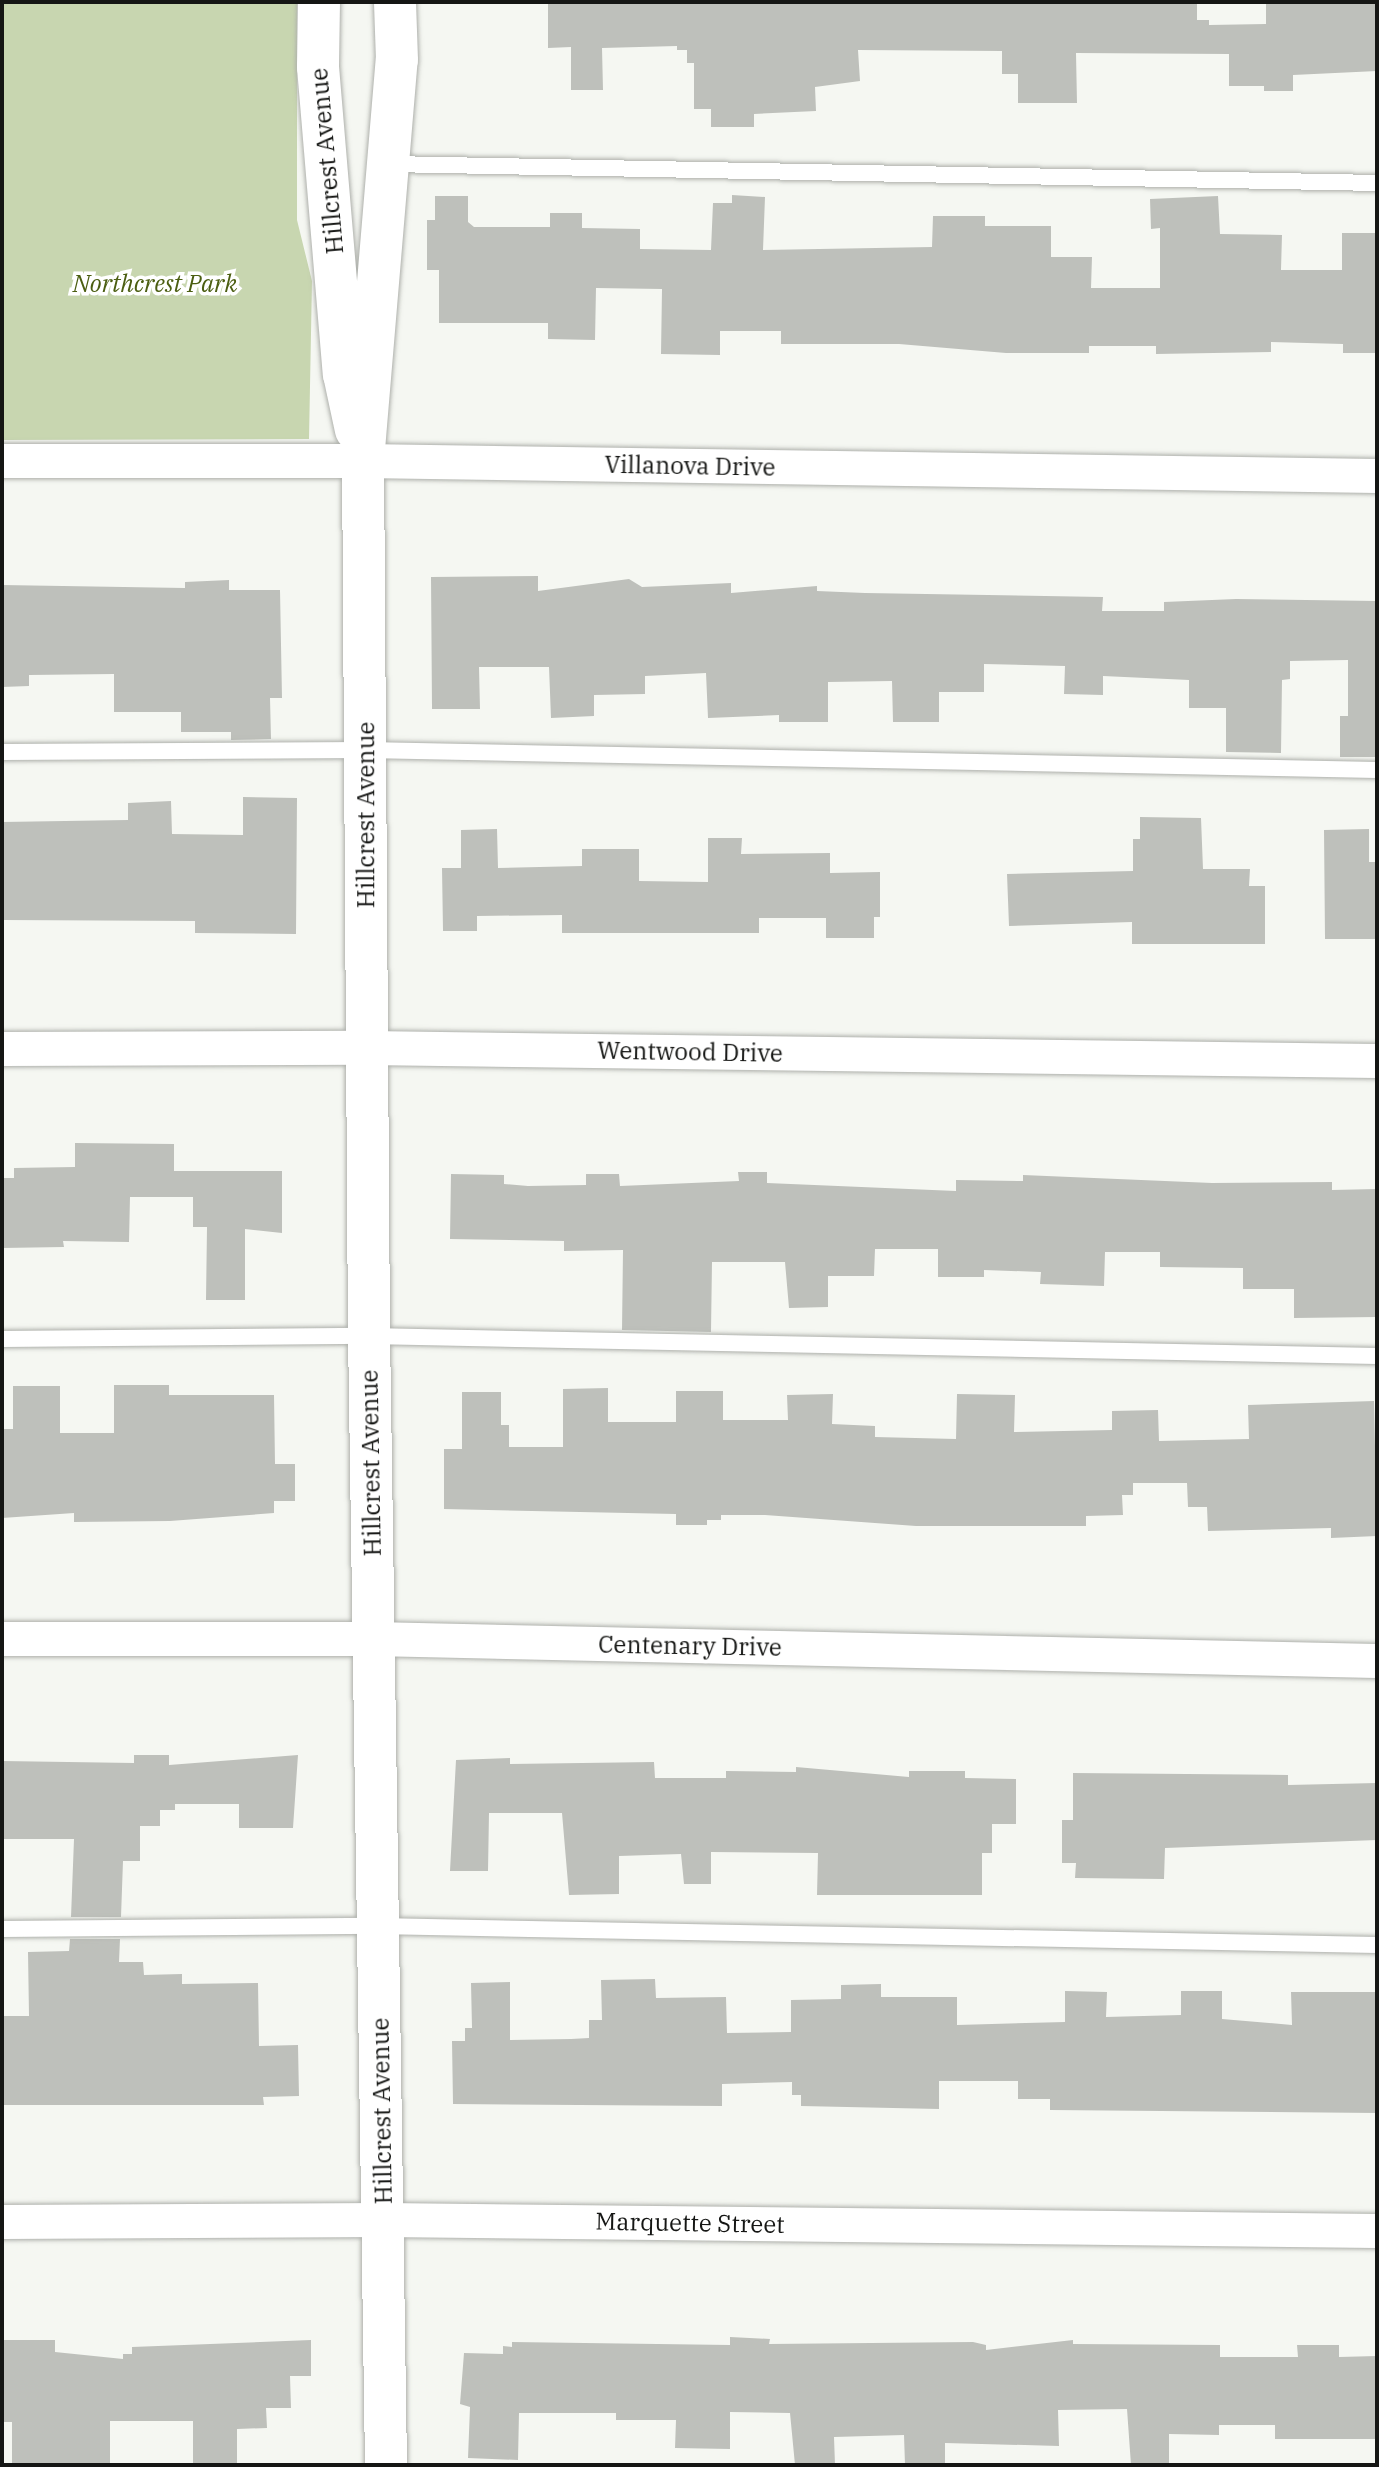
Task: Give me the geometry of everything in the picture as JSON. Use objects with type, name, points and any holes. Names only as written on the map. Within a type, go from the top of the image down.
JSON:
[{"type":"street","name":"Hillcrest Avenue","points":[[319,2],[318,67],[344,374],[363,461]]},
{"type":"street","name":"Hillcrest Avenue","points":[[386,2465],[369,1336],[363,461],[388,164],[395,2]]},
{"type":"street","name":"Villanova Drive","points":[[2,461],[363,461],[1377,476]]},
{"type":"street","name":"Wentwood Drive","points":[[2,1049],[367,1048],[1377,1061]]},
{"type":"street","name":"Centenary Drive","points":[[2,1639],[373,1639],[1377,1661]]},
{"type":"street","name":"Marquette Street","points":[[2,2222],[384,2220],[1377,2231]]},
{"type":"lane","points":[[388,164],[1377,183]]},
{"type":"lane","points":[[2,752],[366,750],[1377,770]]},
{"type":"lane","points":[[2,1339],[369,1336],[1377,1356]]},
{"type":"lane","points":[[2,1929],[377,1926],[1377,1945]]},
{"type":"green space","name":"Northcrest Park","points":[[2,2],[297,2],[297,220],[312,281],[309,439],[2,440]]},
{"type":"building","points":[[548,2],[1197,2],[1197,20],[1209,20],[1209,25],[1266,24],[1266,2],[1377,2],[1377,71],[1293,75],[1293,91],[1264,91],[1264,86],[1229,86],[1229,54],[1076,53],[1077,103],[1018,103],[1018,74],[1002,74],[1002,51],[858,50],[860,81],[815,87],[816,111],[754,114],[754,127],[711,127],[711,109],[694,109],[694,63],[687,63],[687,50],[677,50],[677,46],[602,48],[603,90],[571,90],[571,47],[548,48]]},
{"type":"building","points":[[732,195],[765,197],[763,250],[932,247],[933,216],[985,216],[985,226],[1051,226],[1051,257],[1092,257],[1091,288],[1160,288],[1160,228],[1151,229],[1150,199],[1218,196],[1220,234],[1282,235],[1281,270],[1342,270],[1342,233],[1377,233],[1377,353],[1343,353],[1343,344],[1271,342],[1271,352],[1156,354],[1156,346],[1089,346],[1089,353],[1006,353],[899,344],[781,344],[781,331],[720,331],[720,355],[661,354],[662,289],[596,288],[595,340],[548,339],[548,323],[439,323],[439,270],[427,270],[427,220],[435,220],[435,196],[468,196],[468,222],[474,227],[550,227],[550,213],[582,213],[582,228],[640,229],[640,249],[711,250],[713,203],[732,203]]},
{"type":"building","points":[[538,576],[538,591],[629,579],[642,587],[731,583],[731,593],[817,586],[817,591],[865,593],[1103,597],[1102,611],[1164,611],[1164,602],[1236,599],[1377,601],[1377,757],[1340,757],[1340,716],[1348,716],[1348,660],[1290,661],[1290,679],[1282,680],[1281,753],[1226,752],[1226,708],[1189,708],[1189,680],[1103,676],[1103,695],[1064,694],[1065,666],[984,664],[984,692],[939,692],[939,722],[893,722],[892,681],[828,682],[828,722],[779,722],[779,715],[708,718],[706,673],[645,676],[645,694],[594,695],[594,716],[551,718],[549,667],[479,667],[480,709],[432,709],[431,577]]},
{"type":"building","points":[[229,580],[229,590],[280,590],[282,698],[270,698],[271,739],[231,740],[231,732],[181,732],[181,712],[114,712],[114,674],[29,675],[29,686],[2,687],[2,585],[185,588],[185,582]]},
{"type":"building","points":[[243,797],[297,798],[296,934],[195,933],[195,921],[2,920],[2,822],[128,820],[128,803],[171,801],[172,834],[243,835]]},
{"type":"building","points":[[1140,817],[1201,818],[1203,869],[1250,869],[1249,886],[1265,886],[1265,944],[1132,944],[1132,922],[1009,926],[1007,874],[1133,871],[1133,839],[1140,839]]},
{"type":"building","points":[[497,829],[498,868],[582,866],[582,849],[639,849],[639,881],[708,882],[708,838],[742,838],[741,854],[830,853],[830,873],[880,872],[880,917],[874,917],[874,938],[826,938],[826,918],[759,918],[759,933],[562,933],[562,915],[477,916],[477,931],[443,931],[442,868],[461,868],[461,830]]},
{"type":"building","points":[[1369,829],[1369,862],[1377,862],[1377,939],[1325,939],[1324,830]]},
{"type":"building","points":[[75,1143],[174,1144],[174,1171],[282,1171],[282,1233],[245,1229],[245,1300],[206,1300],[207,1227],[193,1227],[193,1197],[130,1197],[129,1242],[63,1241],[64,1247],[2,1248],[2,1178],[14,1178],[14,1168],[75,1167]]},
{"type":"building","points":[[738,1172],[767,1172],[767,1183],[956,1191],[956,1180],[1023,1181],[1023,1175],[1212,1183],[1332,1182],[1332,1190],[1377,1189],[1377,1317],[1294,1318],[1294,1289],[1243,1289],[1243,1268],[1160,1267],[1160,1252],[1105,1252],[1104,1286],[1040,1284],[1041,1272],[984,1270],[984,1277],[938,1277],[938,1249],[875,1249],[874,1276],[828,1276],[828,1307],[789,1308],[785,1262],[712,1262],[711,1332],[622,1330],[623,1250],[564,1251],[564,1241],[450,1239],[451,1174],[504,1175],[504,1184],[528,1186],[586,1185],[586,1174],[619,1174],[620,1186],[739,1181]]},
{"type":"building","points":[[114,1385],[169,1385],[169,1395],[274,1395],[275,1464],[295,1464],[295,1501],[274,1501],[274,1513],[170,1521],[74,1522],[74,1513],[2,1518],[2,1429],[13,1429],[13,1386],[60,1386],[60,1433],[114,1433]]},
{"type":"building","points":[[608,1388],[608,1422],[676,1422],[676,1391],[723,1391],[723,1420],[788,1420],[787,1395],[833,1394],[832,1424],[875,1426],[875,1437],[956,1439],[957,1394],[1015,1395],[1014,1432],[1112,1430],[1112,1411],[1158,1410],[1159,1441],[1249,1439],[1248,1405],[1374,1401],[1377,1536],[1331,1538],[1331,1528],[1208,1531],[1207,1507],[1188,1507],[1187,1483],[1133,1483],[1133,1495],[1122,1495],[1123,1515],[1086,1516],[1086,1526],[916,1526],[765,1515],[721,1515],[721,1520],[707,1520],[707,1525],[676,1525],[676,1514],[444,1509],[444,1449],[462,1449],[462,1392],[501,1392],[501,1425],[509,1425],[509,1447],[563,1447],[563,1389]]},
{"type":"building","points":[[134,1755],[169,1755],[169,1765],[298,1755],[293,1828],[239,1828],[239,1804],[175,1804],[175,1810],[160,1810],[160,1826],[140,1826],[140,1861],[123,1861],[121,1917],[71,1917],[74,1839],[2,1839],[2,1761],[134,1763]]},
{"type":"building","points":[[510,1758],[510,1764],[654,1762],[655,1778],[726,1778],[726,1771],[796,1772],[796,1767],[909,1777],[909,1771],[965,1771],[965,1778],[1016,1779],[1016,1824],[992,1824],[992,1853],[982,1853],[982,1895],[817,1895],[818,1853],[711,1852],[711,1884],[684,1884],[681,1854],[619,1856],[619,1894],[569,1895],[562,1813],[489,1813],[488,1871],[450,1871],[456,1760]]},
{"type":"building","points":[[1073,1773],[1288,1775],[1288,1785],[1377,1783],[1377,1840],[1165,1848],[1164,1879],[1075,1878],[1076,1863],[1062,1863],[1062,1820],[1073,1820]]},
{"type":"building","points":[[70,1939],[120,1939],[119,1962],[143,1962],[144,1975],[182,1974],[182,1984],[258,1983],[259,2046],[298,2045],[299,2096],[263,2097],[264,2105],[2,2105],[2,2016],[29,2016],[28,1952],[69,1951]]},
{"type":"building","points":[[655,1979],[656,1998],[726,1997],[727,2033],[791,2032],[791,2000],[841,1999],[841,1985],[881,1984],[881,1997],[957,1997],[957,2025],[1065,2022],[1065,1991],[1107,1992],[1106,2017],[1181,2015],[1181,1991],[1222,1991],[1222,2019],[1292,2025],[1291,1992],[1377,1992],[1377,2113],[1050,2110],[1050,2099],[1018,2099],[1018,2081],[939,2081],[939,2109],[801,2106],[801,2095],[792,2095],[792,2082],[722,2084],[722,2106],[453,2104],[452,2041],[465,2041],[465,2028],[472,2028],[471,1983],[510,1982],[510,2040],[571,2039],[589,2038],[589,2020],[602,2020],[601,1980]]},
{"type":"building","points":[[730,2337],[770,2339],[769,2344],[973,2342],[986,2345],[986,2350],[1073,2340],[1073,2344],[1220,2345],[1220,2357],[1298,2357],[1297,2345],[1339,2345],[1339,2357],[1377,2356],[1377,2439],[1275,2439],[1275,2425],[1219,2425],[1219,2435],[1169,2434],[1169,2465],[1131,2465],[1127,2409],[1058,2410],[1059,2446],[945,2443],[945,2465],[905,2465],[904,2435],[834,2437],[835,2465],[795,2465],[790,2413],[730,2412],[730,2449],[675,2448],[676,2420],[616,2420],[616,2413],[519,2413],[518,2460],[468,2458],[470,2407],[460,2404],[464,2353],[503,2354],[503,2346],[512,2347],[512,2342],[730,2345]]},
{"type":"building","points":[[2,2340],[55,2340],[55,2352],[123,2359],[123,2354],[132,2354],[132,2347],[311,2340],[311,2376],[290,2376],[291,2408],[266,2408],[267,2428],[237,2429],[237,2465],[193,2465],[193,2421],[110,2421],[110,2464],[12,2465],[12,2422],[2,2422]]}]
